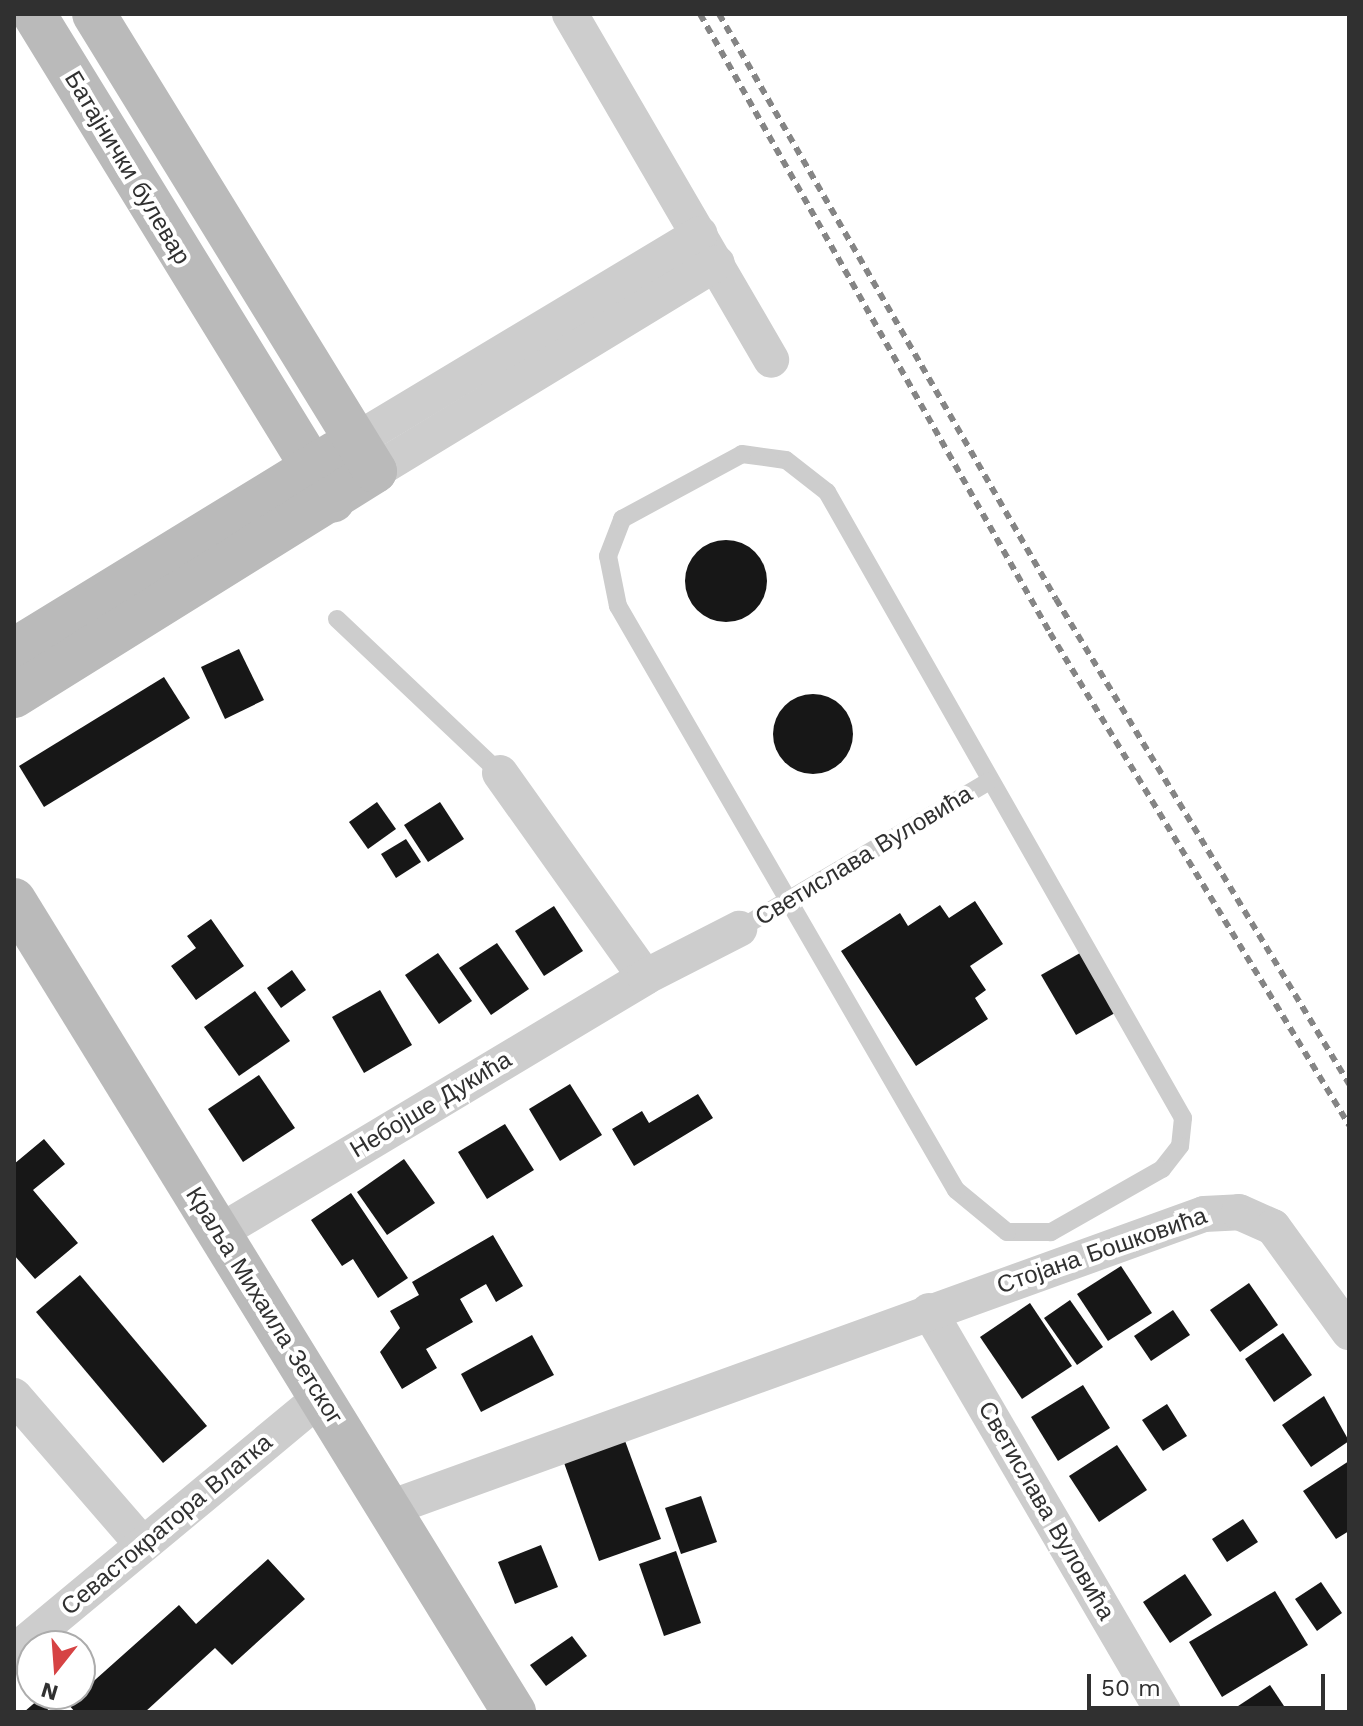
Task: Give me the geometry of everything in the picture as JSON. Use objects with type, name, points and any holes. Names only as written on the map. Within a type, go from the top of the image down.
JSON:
[{"type":"street","name":"Батајнички булевар","points":[[34,14],[322,485]]},
{"type":"street","points":[[94,14],[365,456]]},
{"type":"street","points":[[570,14],[771,360]]},
{"type":"street","points":[[14,696],[365,456],[708,249]]},
{"type":"street","points":[[14,650],[322,485]]},
{"type":"street","points":[[500,773],[645,977]]},
{"type":"street","name":"Краља Михаила Зетског","points":[[14,900],[514,1712]]},
{"type":"street","name":"Небојше Дукића","points":[[218,1233],[645,977],[739,929]]},
{"type":"street","name":"Стојана Бошковића","points":[[390,1508],[914,1316],[1204,1214],[1239,1212],[1285,1238],[1349,1332]]},
{"type":"street","name":"Светислава Вуловића","points":[[914,1316],[1163,1712]]},
{"type":"street","points":[[14,1396],[142,1544]]},
{"type":"street","name":"Севастократора Влатка","points":[[14,1652],[320,1398]]},
{"type":"lane","points":[[742,454],[786,460],[815,478],[1183,1118],[1180,1146],[1162,1169],[1040,1236],[991,1225],[956,1190],[788,901],[614,597],[608,556],[633,508],[742,454]]},
{"type":"lane","points":[[337,619],[500,773]]},
{"type":"lane","name":"Светислава Вуловића","points":[[739,929],[988,782]]},
{"type":"building","points":[[726,540],[742,543],[755,552],[764,565],[767,581],[764,597],[755,610],[742,619],[726,622],[710,619],[697,610],[688,597],[685,581],[688,565],[697,552],[710,543]]},
{"type":"building","points":[[239,649],[264,700],[225,719],[201,667]]},
{"type":"building","points":[[164,677],[190,718],[44,807],[19,766]]},
{"type":"building","points":[[805,694],[821,694],[835,701],[846,712],[853,726],[850,749],[835,767],[821,774],[805,774],[791,767],[780,756],[773,742],[773,726],[780,712],[791,701]]},
{"type":"building","points":[[377,802],[396,829],[368,849],[349,822]]},
{"type":"building","points":[[440,802],[464,839],[428,862],[404,825]]},
{"type":"building","points":[[406,839],[421,862],[396,878],[381,854]]},
{"type":"building","points":[[975,901],[1003,944],[970,966],[986,990],[975,998],[988,1019],[916,1066],[841,951],[900,913],[908,926],[940,905],[949,918]]},
{"type":"building","points":[[554,906],[583,951],[544,976],[515,931]]},
{"type":"building","points":[[211,919],[244,966],[196,1000],[171,966],[196,948],[187,936]]},
{"type":"building","points":[[497,943],[529,989],[491,1015],[459,968]]},
{"type":"building","points":[[438,953],[472,1001],[439,1024],[405,975]]},
{"type":"building","points":[[1080,953],[1115,1013],[1076,1035],[1041,975]]},
{"type":"building","points":[[292,970],[306,990],[281,1008],[267,988]]},
{"type":"building","points":[[380,990],[412,1045],[364,1073],[332,1017]]},
{"type":"building","points":[[255,991],[290,1041],[239,1076],[204,1027]]},
{"type":"building","points":[[259,1075],[295,1128],[243,1162],[208,1109]]},
{"type":"building","points":[[570,1084],[602,1135],[560,1161],[529,1109]]},
{"type":"building","points":[[698,1094],[713,1118],[634,1166],[612,1129],[642,1111],[649,1123]]},
{"type":"building","points":[[505,1124],[534,1170],[487,1199],[458,1152]]},
{"type":"building","points":[[44,1139],[65,1164],[33,1190],[78,1243],[35,1279],[14,1255],[14,1164]]},
{"type":"building","points":[[404,1159],[435,1203],[387,1235],[357,1192]]},
{"type":"building","points":[[351,1193],[408,1278],[378,1298],[353,1259],[342,1266],[311,1220]]},
{"type":"building","points":[[493,1235],[523,1286],[496,1302],[486,1284],[460,1299],[473,1322],[426,1349],[437,1368],[402,1389],[380,1352],[400,1328],[390,1311],[419,1295],[412,1282]]},
{"type":"building","points":[[1121,1266],[1152,1313],[1108,1341],[1077,1294]]},
{"type":"building","points":[[80,1275],[207,1426],[163,1463],[36,1312]]},
{"type":"building","points":[[1249,1283],[1278,1325],[1240,1352],[1210,1310]]},
{"type":"building","points":[[1070,1300],[1103,1347],[1077,1365],[1044,1318]]},
{"type":"building","points":[[1030,1303],[1072,1366],[1022,1399],[980,1337]]},
{"type":"building","points":[[1173,1310],[1190,1335],[1151,1361],[1134,1336]]},
{"type":"building","points":[[1283,1333],[1312,1375],[1274,1402],[1245,1359]]},
{"type":"building","points":[[532,1335],[554,1375],[481,1412],[461,1374]]},
{"type":"building","points":[[1083,1385],[1110,1428],[1058,1461],[1031,1417]]},
{"type":"building","points":[[1324,1396],[1349,1441],[1311,1467],[1282,1425]]},
{"type":"building","points":[[1167,1404],[1187,1436],[1163,1451],[1142,1420]]},
{"type":"building","points":[[624,1438],[661,1539],[599,1561],[563,1460]]},
{"type":"building","points":[[1117,1445],[1147,1490],[1099,1522],[1069,1476]]},
{"type":"building","points":[[1349,1461],[1349,1531],[1336,1539],[1303,1491]]},
{"type":"building","points":[[701,1496],[717,1542],[681,1554],[665,1508]]},
{"type":"building","points":[[1243,1519],[1258,1542],[1227,1562],[1212,1539]]},
{"type":"building","points":[[541,1545],[558,1587],[515,1604],[498,1562]]},
{"type":"building","points":[[676,1551],[701,1623],[664,1636],[639,1564]]},
{"type":"building","points":[[268,1559],[305,1599],[232,1665],[215,1648],[145,1712],[73,1710],[96,1710],[96,1679],[179,1605],[196,1624]]},
{"type":"building","points":[[1185,1574],[1212,1615],[1170,1643],[1143,1602]]},
{"type":"building","points":[[1321,1582],[1342,1613],[1317,1631],[1295,1599]]},
{"type":"building","points":[[1275,1591],[1308,1645],[1222,1697],[1189,1642]]},
{"type":"building","points":[[572,1636],[587,1656],[546,1686],[530,1665]]},
{"type":"building","points":[[1270,1685],[1288,1712],[1229,1712]]},
{"type":"building","points":[[48,1710],[50,1712],[24,1712]]},
{"type":"railway","points":[[700,14],[1050,633],[1349,1125]]},
{"type":"railway","points":[[719,14],[1056,599],[1349,1084]]}]
